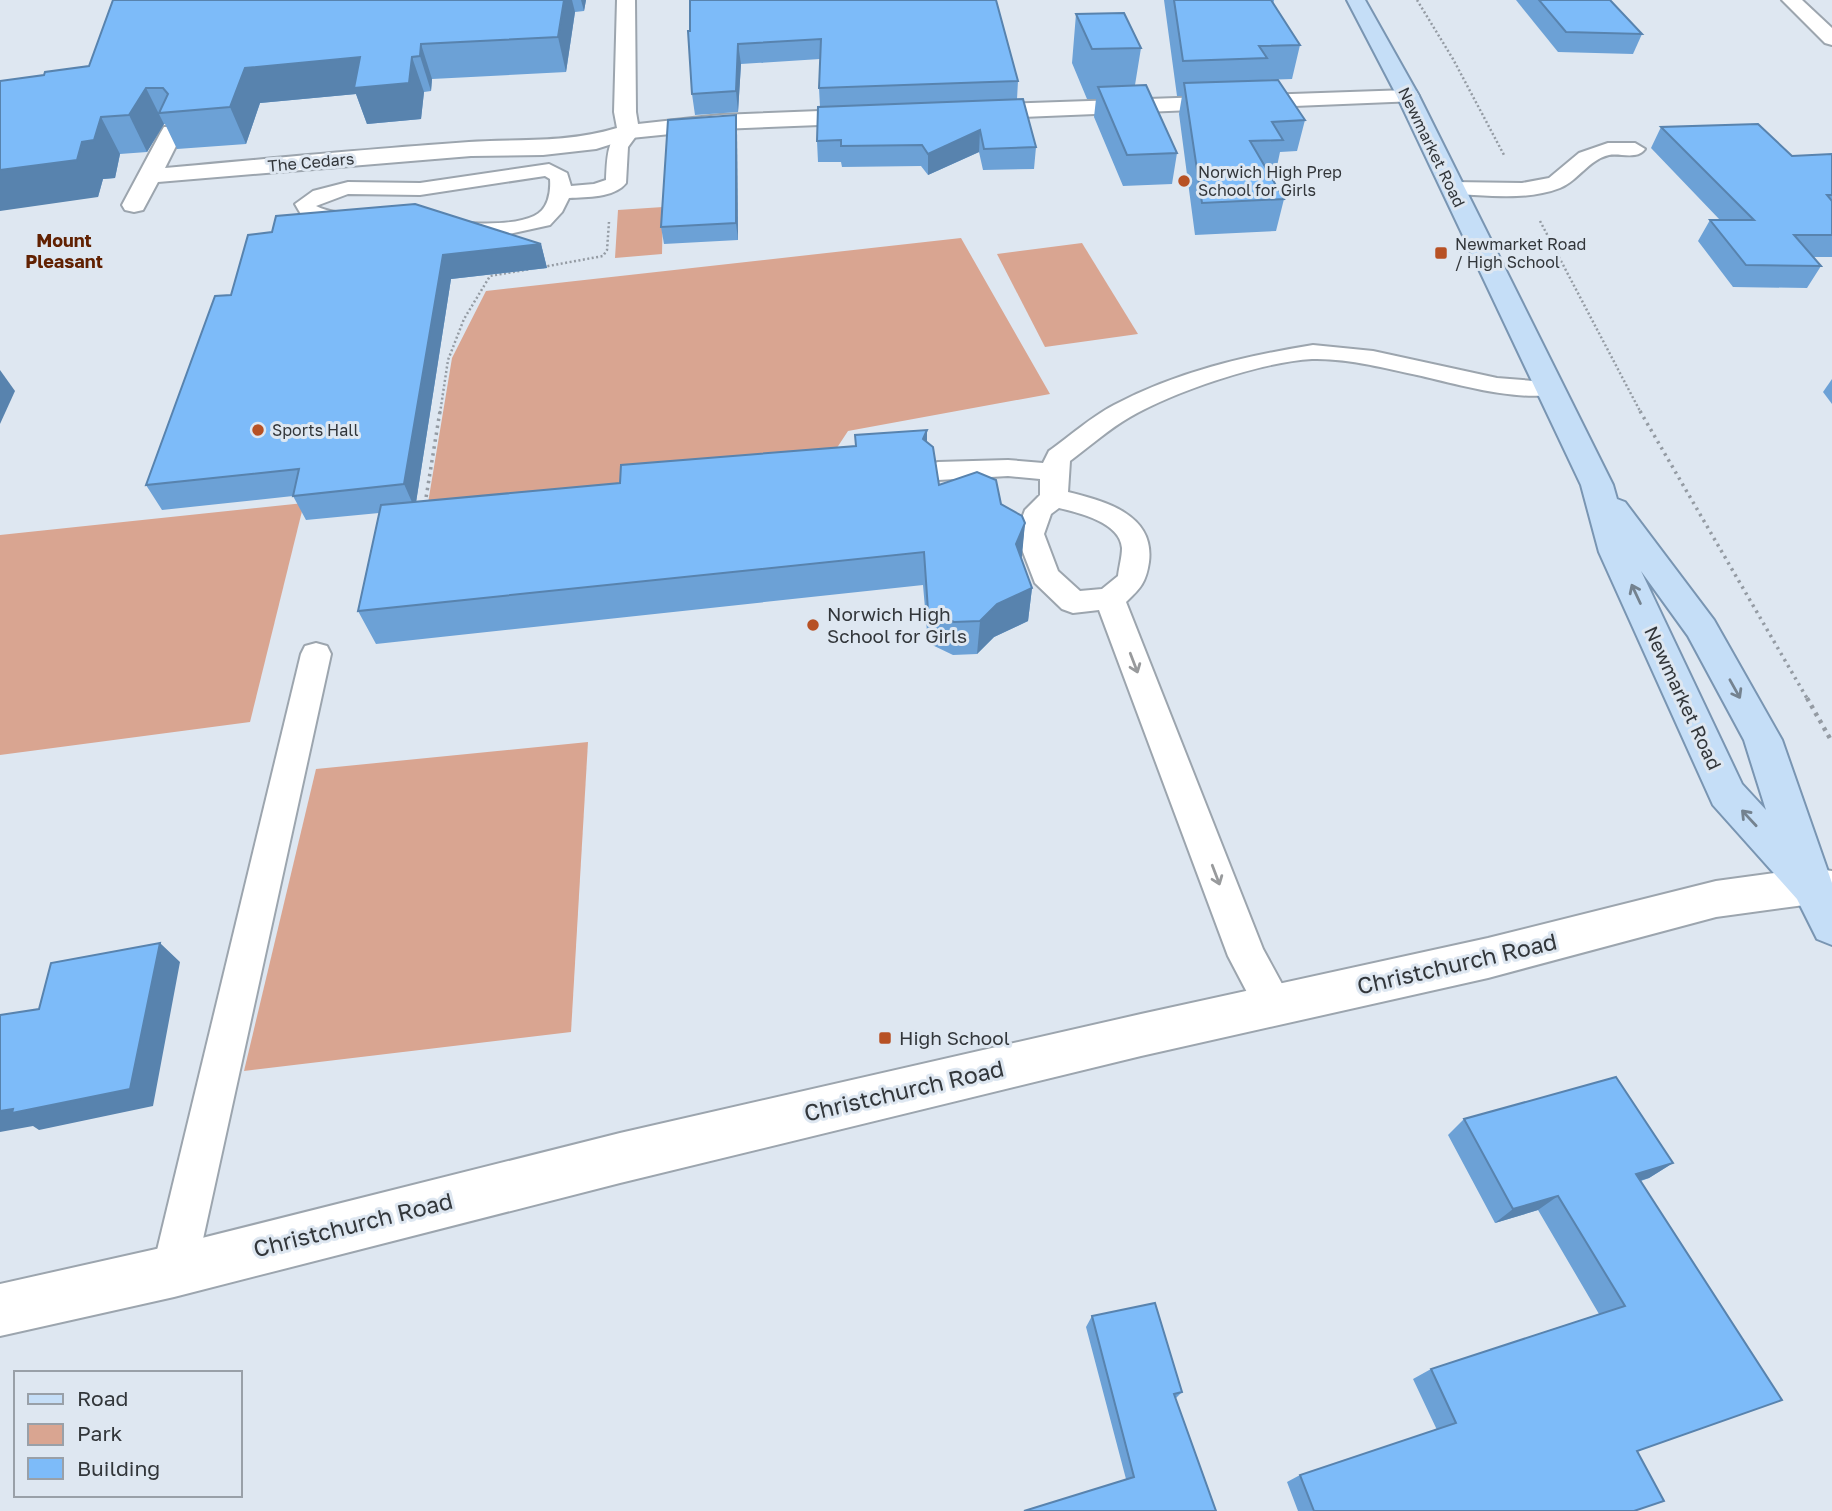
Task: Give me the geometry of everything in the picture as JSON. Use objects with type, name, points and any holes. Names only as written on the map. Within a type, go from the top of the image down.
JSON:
[{"type":"main road","name":"Newmarket Road","points":[[1356,0],[1408,96],[1597,485],[1616,552],[1727,794],[1822,887]]},
{"type":"main road","name":"Newmarket Road","points":[[1597,485],[1702,629],[1763,740],[1822,887],[1832,926]]},
{"type":"street","points":[[626,0],[625,112],[629,132]]},
{"type":"street","points":[[1791,0],[1832,39]]},
{"type":"street","points":[[948,113],[1408,96]]},
{"type":"street","name":"The Cedars","points":[[150,176],[471,149],[570,145],[596,142],[629,132],[720,122],[895,115]]},
{"type":"street","points":[[134,205],[172,132]]},
{"type":"street","name":"Christchurch Road","points":[[0,1310],[174,1271],[607,1161],[1488,958],[1716,899],[1822,887]]},
{"type":"lane","points":[[561,193],[597,190],[616,183],[618,147],[629,132]]},
{"type":"lane","points":[[1452,188],[1522,189],[1555,183],[1586,157],[1608,149],[1635,149]]},
{"type":"lane","points":[[548,170],[561,177],[561,193],[555,208],[543,221],[509,228],[468,229],[434,219],[340,219],[309,212],[305,204],[321,194],[349,186],[420,189],[518,171],[548,170]]},
{"type":"lane","points":[[938,471],[1008,468],[1054,485],[1125,525],[1136,545],[1132,580],[1110,599],[1073,602],[1045,576],[1030,534],[1054,485],[1058,457],[1122,411],[1200,377],[1260,361],[1312,352],[1373,358],[1497,385],[1550,388]]},
{"type":"lane","points":[[1110,599],[1247,956],[1275,1006]]},
{"type":"lane","points":[[174,1271],[316,654]]},
{"type":"path","points":[[1417,0],[1453,60],[1619,375],[1832,742]]},
{"type":"path","points":[[424,508],[448,360],[464,319],[490,276],[603,257],[607,250],[611,212]]},
{"type":"green space","points":[[663,207],[662,254],[615,258],[618,210]]},
{"type":"green space","points":[[961,238],[1050,394],[848,431],[825,466],[428,503],[452,358],[486,291]]},
{"type":"green space","points":[[1082,243],[1138,334],[1045,347],[997,254]]},
{"type":"green space","points":[[304,503],[250,722],[0,755],[0,535]]},
{"type":"green space","points":[[588,742],[571,1032],[244,1071],[316,769]]},
{"type":"building","points":[[113,0],[564,0],[558,37],[421,44],[420,56],[412,57],[409,83],[354,88],[360,57],[245,68],[230,107],[159,113],[168,94],[163,88],[146,88],[129,115],[101,117],[94,140],[82,142],[77,160],[0,170],[0,81],[89,66]]},
{"type":"building","points":[[690,0],[996,0],[1018,81],[819,88],[821,39],[738,44],[736,91],[692,94],[688,31]]},
{"type":"building","points":[[1174,0],[1271,0],[1300,45],[1259,46],[1267,58],[1183,61]]},
{"type":"building","points":[[1539,0],[1610,0],[1642,34],[1566,32]]},
{"type":"building","points":[[1124,13],[1141,48],[1092,49],[1076,14]]},
{"type":"building","points":[[1278,80],[1305,120],[1272,122],[1283,140],[1250,141],[1284,199],[1202,203],[1184,83]]},
{"type":"building","points":[[1146,85],[1177,153],[1127,155],[1098,87]]},
{"type":"building","points":[[1023,99],[1036,147],[984,149],[980,130],[928,154],[922,145],[841,146],[841,140],[817,141],[818,107]]},
{"type":"building","points":[[736,115],[736,223],[661,227],[668,120]]},
{"type":"building","points":[[1758,124],[1792,156],[1832,154],[1832,195],[1827,195],[1832,201],[1832,235],[1794,235],[1821,266],[1746,265],[1710,220],[1754,220],[1661,127]]},
{"type":"building","points":[[415,204],[541,244],[443,255],[404,484],[293,496],[299,469],[146,485],[215,296],[231,295],[248,235],[272,232],[276,216]]},
{"type":"building","points":[[927,430],[923,439],[933,447],[939,485],[977,472],[996,480],[1001,504],[1022,516],[1025,523],[1016,544],[1032,588],[997,604],[980,621],[954,622],[928,610],[924,552],[358,611],[381,505],[620,483],[621,465],[856,446],[855,435]]},
{"type":"building","points":[[160,943],[130,1089],[12,1113],[13,1109],[0,1111],[0,1015],[39,1009],[51,963]]},
{"type":"building","points":[[1616,1077],[1673,1163],[1636,1174],[1782,1400],[1637,1451],[1664,1501],[1634,1511],[1314,1511],[1300,1475],[1456,1423],[1431,1369],[1625,1306],[1558,1196],[1513,1209],[1464,1119]]},
{"type":"building","points":[[1155,1303],[1182,1392],[1174,1394],[1216,1511],[1024,1511],[1134,1477],[1092,1316]]},
{"type":"place","name":"Norwich High Prep School for Girls","points":[[1184,181]]},
{"type":"place","name":"Newmarket Road / High School","points":[[1441,253]]},
{"type":"place","name":"Sports Hall","points":[[258,430]]},
{"type":"place","name":"Norwich High School for Girls","points":[[813,625]]},
{"type":"place","name":"High School","points":[[885,1038]]},
{"type":"district","name":"Mount Pleasant","points":[[64,251]]}]
